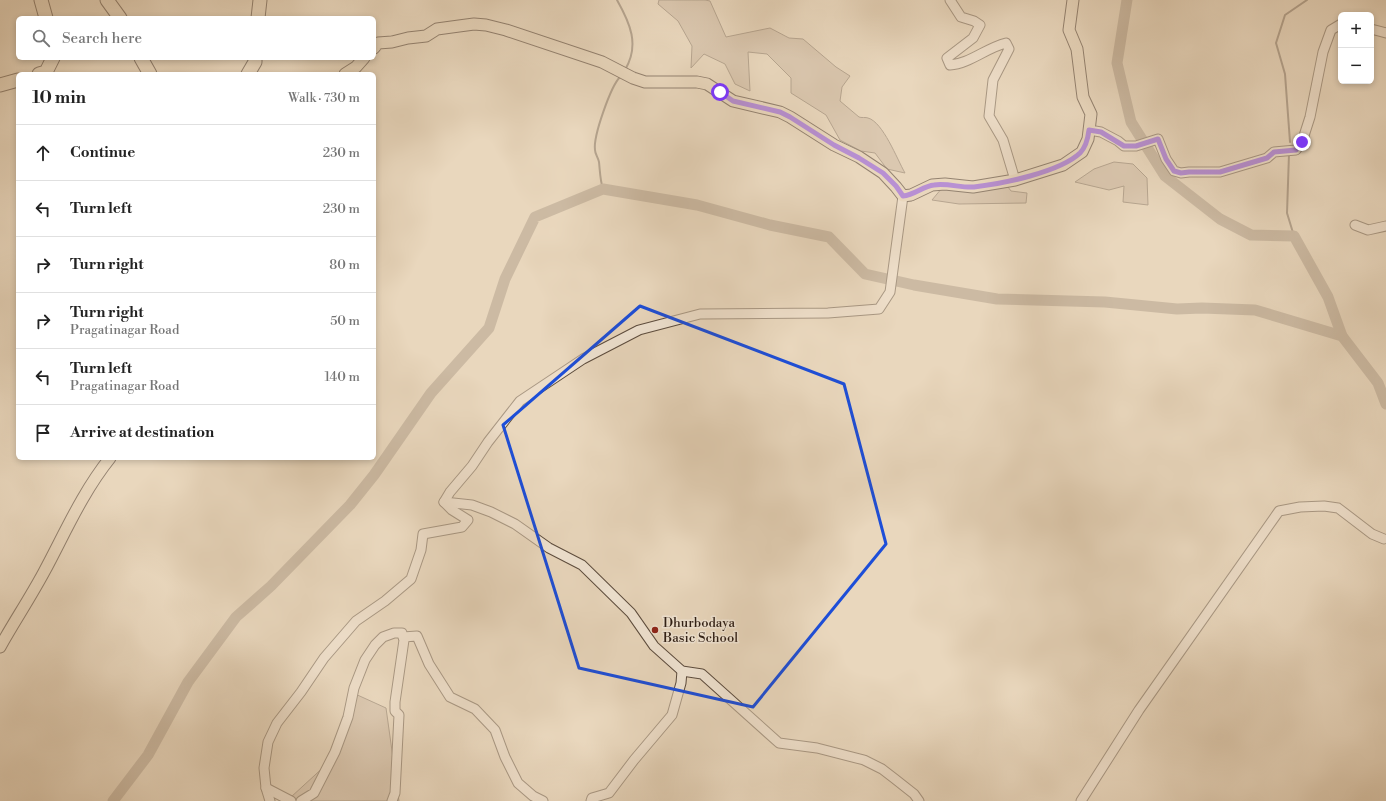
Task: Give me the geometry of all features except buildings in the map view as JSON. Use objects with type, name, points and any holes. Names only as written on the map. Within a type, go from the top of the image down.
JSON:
[{"type":"highway","points":[[41,0],[45,16]]},
{"type":"highway","points":[[107,0],[119,16]]},
{"type":"highway","points":[[258,16],[260,0]]},
{"type":"highway","points":[[46,72],[52,60]]},
{"type":"highway","points":[[142,60],[149,72]]},
{"type":"highway","points":[[249,72],[255,60]]},
{"type":"highway","points":[[0,85],[16,81]]},
{"type":"main road","points":[[376,46],[378,43],[426,36],[437,29],[474,24],[486,25],[506,30],[602,62],[633,78],[645,82],[697,82],[707,84],[733,101],[780,112],[797,121],[834,145],[883,173],[896,186],[903,198],[932,185],[945,184],[973,187],[1015,180],[1063,165],[1082,152],[1088,139],[1091,114],[1083,97],[1077,48],[1069,30],[1073,0]]},
{"type":"main road","points":[[348,72],[362,60]]},
{"type":"main road","points":[[0,647],[44,573],[84,497],[99,472],[108,460]]},
{"type":"street","points":[[950,0],[961,17],[974,21],[980,25],[973,38],[947,58],[950,65],[958,65],[996,45],[1006,43],[1009,49],[994,80],[989,116],[1003,140],[1015,180]]},
{"type":"street","points":[[1089,130],[1101,132],[1124,146],[1136,146],[1158,139],[1166,159],[1174,171],[1181,173],[1220,172],[1267,158],[1274,152],[1296,150],[1302,142],[1310,117],[1323,52],[1331,30],[1338,26]]},
{"type":"street","points":[[1374,30],[1386,33]]},
{"type":"street","points":[[444,502],[450,492],[472,466],[488,442],[520,401],[583,359],[639,330],[700,314],[828,313],[879,309],[890,292],[903,198]]},
{"type":"street","points":[[1355,225],[1368,230],[1386,226]]},
{"type":"street","points":[[444,502],[472,505],[491,512],[515,524],[549,548],[582,565],[631,613],[654,646],[682,671],[702,674],[779,743],[817,748],[864,760],[882,769],[900,782],[914,794],[919,801]]},
{"type":"street","points":[[270,801],[266,788],[264,768],[268,742],[277,723],[301,692],[324,658],[356,621],[385,601],[411,579],[421,550],[423,534],[462,527],[468,520],[452,510],[444,502]]},
{"type":"street","points":[[1081,801],[1139,710],[1279,510],[1324,506],[1338,508],[1372,534],[1384,539]]},
{"type":"street","points":[[301,801],[314,793],[335,752],[348,717],[354,688],[365,660],[375,645],[383,637],[394,633],[402,634],[403,637],[417,636],[429,664],[450,697],[476,709],[495,730],[505,757],[518,783],[533,796],[543,801]]},
{"type":"street","points":[[392,801],[395,793],[399,715],[395,711],[395,702],[403,637]]},
{"type":"street","points":[[591,801],[592,798],[609,793],[634,760],[672,715],[681,683],[682,671]]},
{"type":"street","points":[[266,788],[290,801]]},
{"type":"highlighted area","points":[[640,306],[844,384],[886,544],[753,707],[579,668],[503,425]]},
{"type":"shaded area","points":[[659,0],[710,1],[726,37],[770,28],[789,38],[803,39],[836,67],[850,76],[842,87],[840,101],[859,117],[868,118],[879,126],[905,173],[887,169],[875,153],[861,151],[840,140],[826,115],[791,93],[791,78],[767,54],[748,52],[750,91],[735,84],[725,64],[704,54],[691,68],[692,46],[678,21],[658,4]]},
{"type":"shaded area","points":[[1114,162],[1133,164],[1147,178],[1148,205],[1123,202],[1124,186],[1109,190],[1075,182],[1094,169]]},
{"type":"shaded area","points":[[1005,183],[1011,191],[1027,193],[1026,203],[959,204],[932,200],[942,188]]},
{"type":"shaded area","points":[[353,693],[386,708],[399,801],[290,801],[291,797],[327,764]]},
{"type":"waterway","points":[[617,0],[626,17],[632,34],[632,52],[625,70]]},
{"type":"waterway","points":[[1127,0],[1117,63],[1131,122],[1165,176],[1220,219],[1251,235],[1294,236],[1328,297],[1342,336]]},
{"type":"waterway","points":[[1290,142],[1285,74],[1276,43],[1285,15],[1307,0]]},
{"type":"waterway","points":[[603,189],[599,162],[595,151],[595,143],[603,112],[612,90],[620,77]]},
{"type":"waterway","points":[[1289,154],[1287,213],[1294,236]]},
{"type":"waterway","points":[[113,801],[148,755],[188,682],[236,617],[271,586],[350,505],[374,475],[431,393],[489,328],[505,279],[535,217],[603,189],[697,205],[770,225],[829,237],[865,274],[914,285],[997,299],[1105,302],[1177,309],[1202,308],[1255,310],[1342,336],[1378,383],[1386,404]]},
{"type":"place","name":"Dhurbodaya Basic School","points":[[655,630]]},
{"type":"route","points":[[720,92],[733,101],[780,112],[790,117],[834,145],[883,173],[896,186],[903,196],[911,195],[932,185],[945,184],[973,187],[1015,180],[1063,165],[1082,152],[1088,139],[1089,130],[1101,132],[1124,146],[1136,146],[1158,139],[1166,159],[1174,171],[1181,173],[1220,172],[1267,158],[1274,152],[1296,150],[1302,142]]}]
